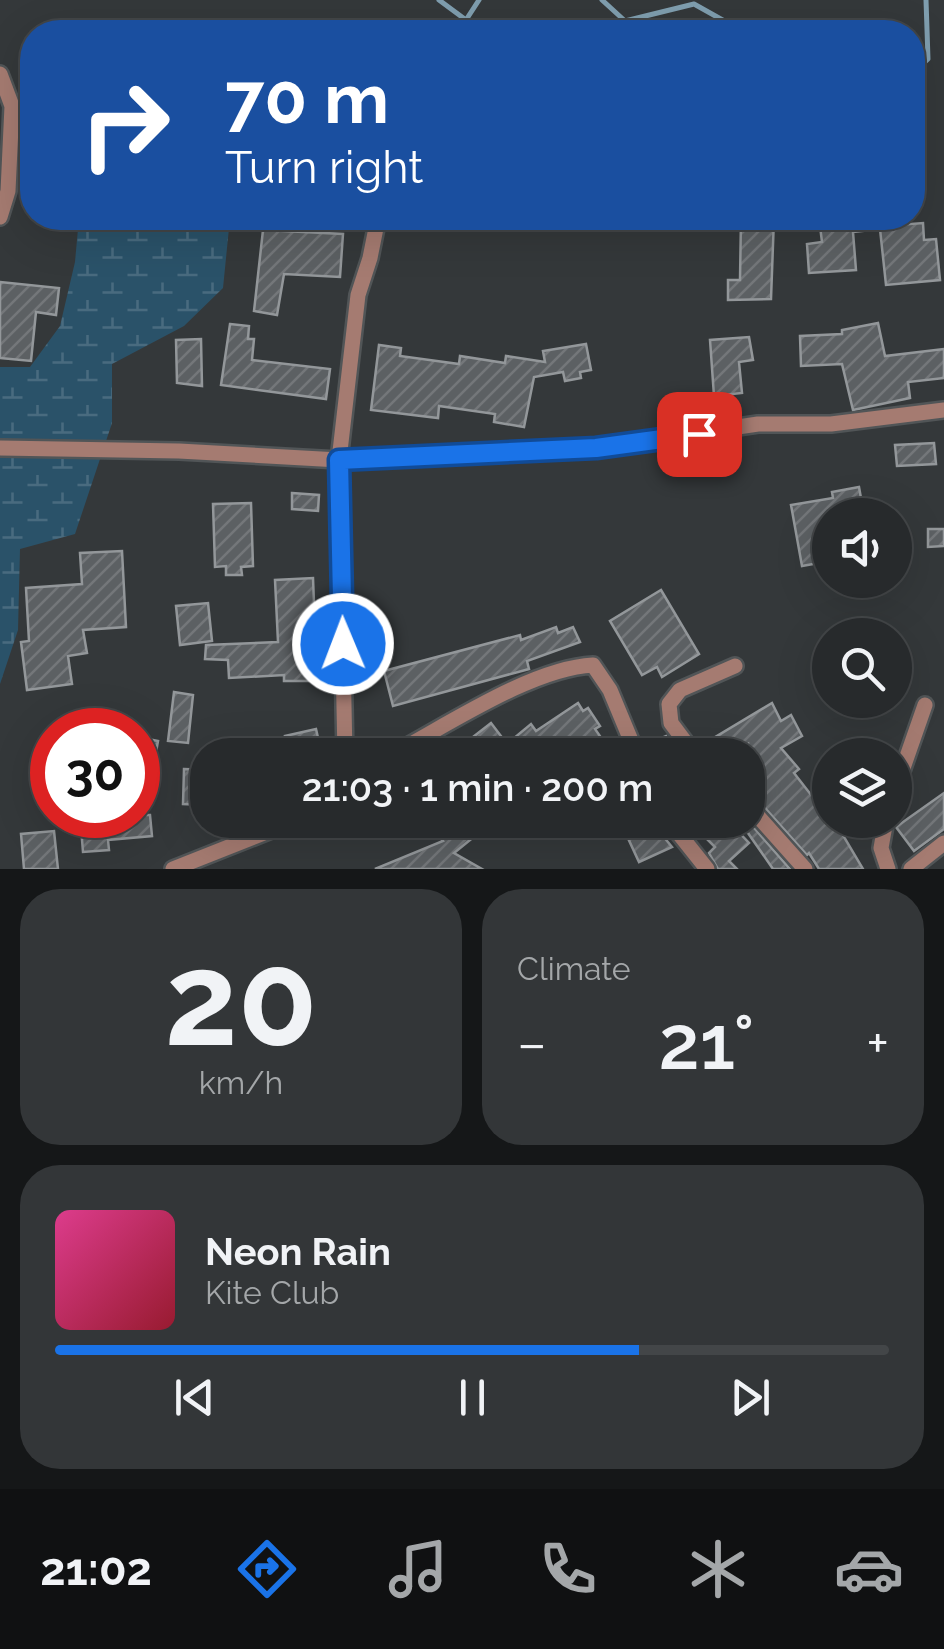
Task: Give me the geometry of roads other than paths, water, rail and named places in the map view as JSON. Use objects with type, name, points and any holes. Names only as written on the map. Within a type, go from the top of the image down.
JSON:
[{"type":"street","points":[[0,74],[12,106],[8,191],[0,217]]},
{"type":"street","points":[[345,738],[339,460],[358,295],[376,230]]},
{"type":"street","points":[[0,448],[179,451],[339,460],[596,448],[758,424],[831,424],[944,410]]},
{"type":"street","points":[[423,738],[524,685],[570,666],[593,665],[610,690],[631,738]]},
{"type":"street","points":[[682,738],[671,723],[669,704],[680,690],[736,666]]},
{"type":"street","points":[[912,742],[925,705]]},
{"type":"street","points":[[765,824],[805,869]]},
{"type":"street","points":[[173,869],[251,838]]},
{"type":"street","points":[[682,838],[706,869]]},
{"type":"street","points":[[882,838],[880,848],[888,869]]},
{"type":"street","points":[[911,869],[944,842]]},
{"type":"waterway","points":[[439,0],[466,20],[479,0]]},
{"type":"waterway","points":[[602,0],[624,20]]},
{"type":"waterway","points":[[925,62],[926,0]]},
{"type":"waterway","points":[[629,20],[694,4],[723,20]]}]
